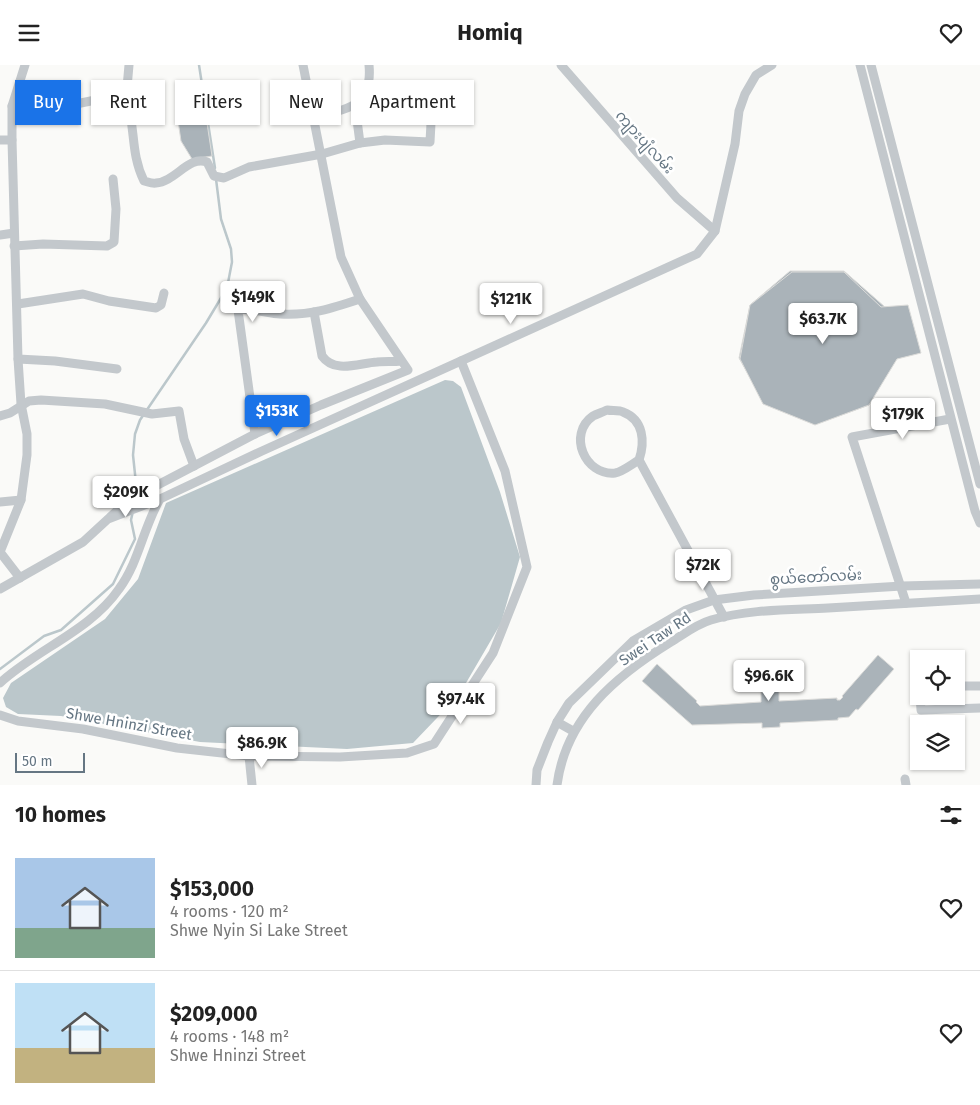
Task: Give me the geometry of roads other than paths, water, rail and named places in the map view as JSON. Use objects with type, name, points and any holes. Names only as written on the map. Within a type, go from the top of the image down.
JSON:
[{"type":"street","points":[[20,578],[0,552],[21,501],[27,455],[27,434],[21,404],[18,359],[18,304],[14,246],[12,140],[12,106],[24,65]]},
{"type":"street","points":[[128,80],[129,65]]},
{"type":"street","points":[[303,65],[306,80]]},
{"type":"street","points":[[369,65],[369,80]]},
{"type":"street","name":"ကျားပျံလမ်း","points":[[561,65],[677,198],[715,231]]},
{"type":"street","points":[[108,519],[145,506],[697,254],[715,231],[735,144],[739,111],[745,94],[756,75],[772,65]]},
{"type":"street","points":[[860,65],[950,419],[980,523]]},
{"type":"street","points":[[871,65],[980,483]]},
{"type":"street","points":[[12,106],[76,104],[91,101]]},
{"type":"street","points":[[131,125],[133,147],[144,181],[156,183],[179,173],[193,162],[202,160],[207,162],[217,177],[224,178],[249,167],[322,154],[360,143],[385,140],[430,142],[431,125]]},
{"type":"street","points":[[0,589],[83,541],[129,500],[142,495],[255,434],[408,370],[360,299],[341,257],[316,125]]},
{"type":"street","points":[[358,125],[360,143]]},
{"type":"street","points":[[0,140],[12,140]]},
{"type":"street","points":[[14,246],[43,244],[107,246],[114,242],[116,209],[112,179]]},
{"type":"street","points":[[0,235],[14,233]]},
{"type":"street","points":[[18,304],[83,294],[109,301],[156,308],[161,305],[164,293]]},
{"type":"street","points":[[255,434],[238,310],[281,314],[314,313],[360,299]]},
{"type":"street","points":[[314,313],[322,356],[326,361],[345,367],[376,362],[401,361]]},
{"type":"street","points":[[18,359],[55,361],[117,369]]},
{"type":"street","name":"Shwe Hninzi Street","points":[[0,715],[18,721],[83,729],[177,748],[249,756],[340,757],[407,753],[434,744],[493,653],[527,567],[505,471],[461,361]]},
{"type":"street","points":[[0,416],[10,413],[21,404],[29,401],[58,400],[105,404],[152,413],[179,411],[184,439],[194,466]]},
{"type":"street","points":[[639,460],[616,473],[600,471],[587,461],[580,446],[582,430],[592,417],[607,410],[623,412],[636,422],[643,437],[639,460],[724,617]]},
{"type":"street","points":[[906,603],[852,437],[950,419]]},
{"type":"street","points":[[0,683],[85,622],[118,591],[132,567],[151,513],[160,499]]},
{"type":"street","points":[[0,502],[21,501]]},
{"type":"street","name":"စွယ်တော်လမ်း","points":[[536,785],[537,771],[557,722],[569,703],[633,641],[686,610],[714,600],[754,595],[978,583]]},
{"type":"street","name":"Swei Taw Rd","points":[[557,785],[573,731],[608,689],[633,668],[709,620],[763,611],[980,599]]},
{"type":"street","points":[[965,686],[980,686]]},
{"type":"street","points":[[921,705],[921,710],[980,708]]},
{"type":"street","points":[[557,722],[573,731]]},
{"type":"street","points":[[249,756],[252,785]]},
{"type":"waterway","points":[[199,65],[215,168]]},
{"type":"waterway","points":[[137,493],[133,455],[135,434],[140,420],[206,323],[227,288],[232,262],[231,249],[221,219],[216,179]]},
{"type":"waterway","points":[[0,669],[44,636],[61,630],[113,584],[135,539],[131,520],[133,511]]}]
